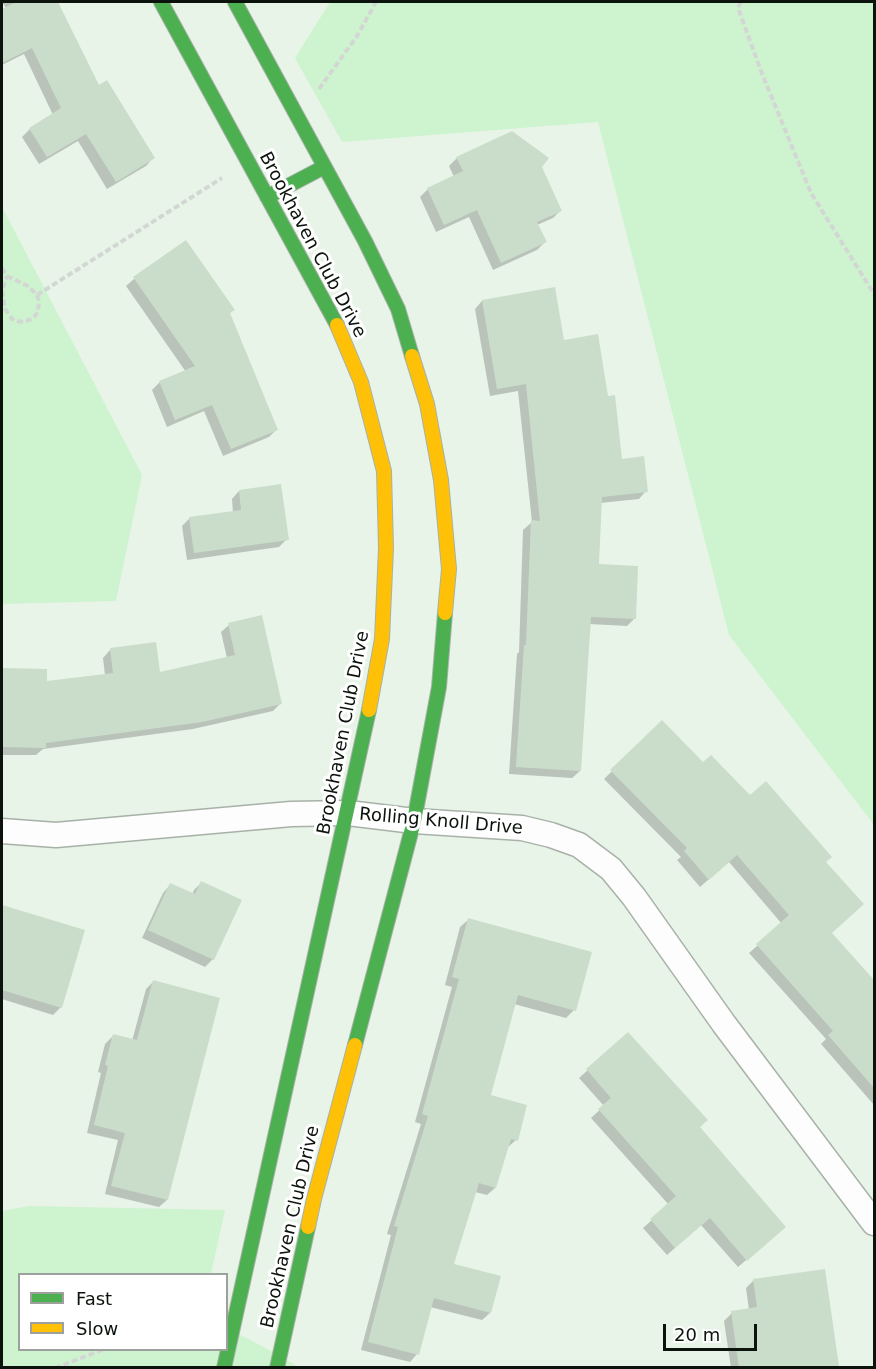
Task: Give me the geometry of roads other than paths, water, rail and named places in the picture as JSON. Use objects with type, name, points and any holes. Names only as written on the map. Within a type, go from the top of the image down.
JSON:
[{"type":"main road","name":"Brookhaven Club Drive","points":[[161,2],[336,323],[361,382],[384,471],[386,548],[382,639],[348,813],[228,1349]]},
{"type":"main road","name":"Brookhaven Club Drive","points":[[235,2],[366,241],[398,309],[427,404],[441,480],[449,569],[439,687],[414,821],[314,1199],[277,1368]]},
{"type":"main road","points":[[267,197],[324,167]]},
{"type":"main road","name":"Brookhaven Club Drive","points":[[224,1368],[228,1351]]},
{"type":"street","name":"Rolling Knoll Drive","points":[[2,831],[56,835],[291,814],[348,813],[414,821],[522,828],[579,845],[612,869],[634,897],[724,1024],[874,1223]]}]
